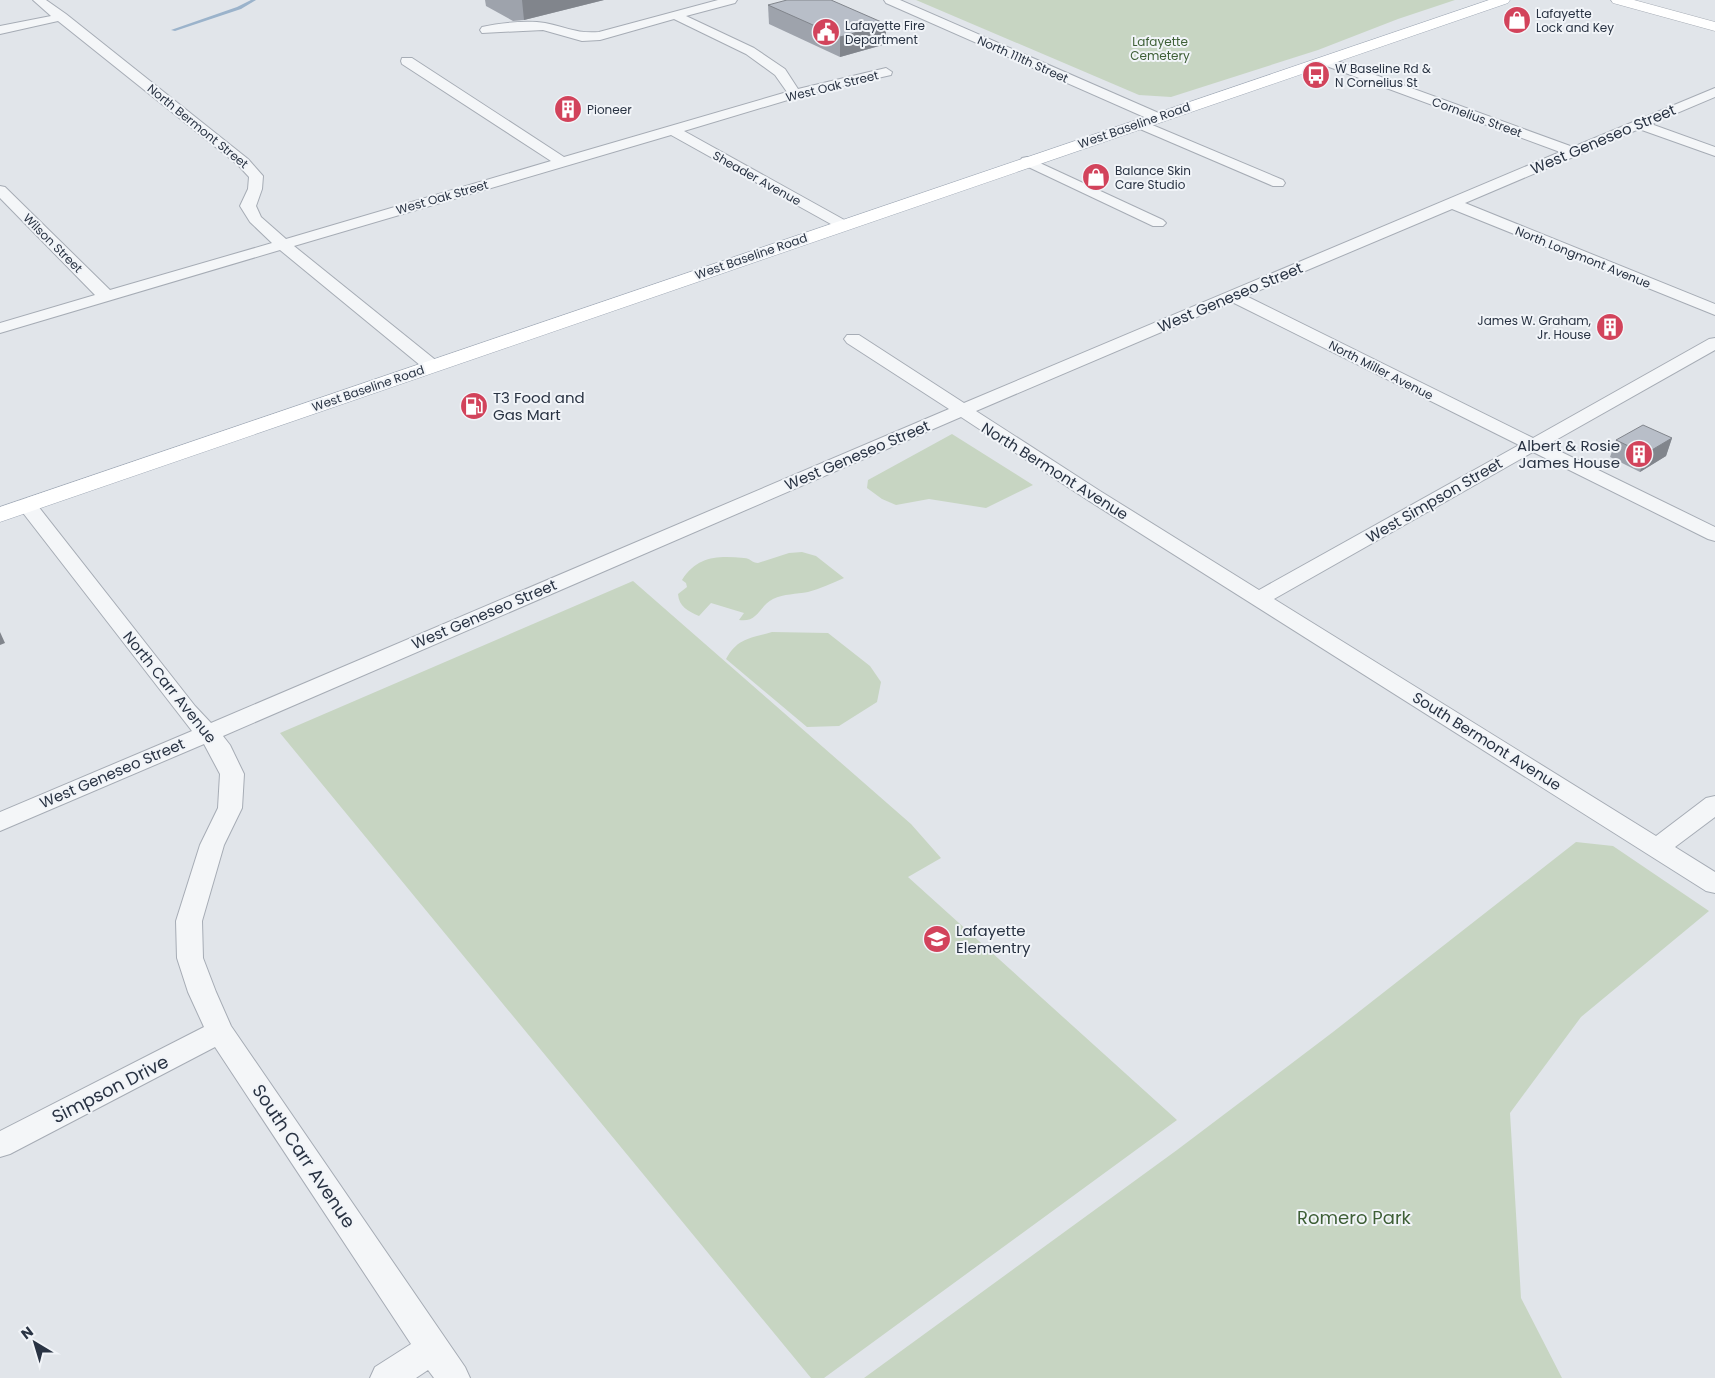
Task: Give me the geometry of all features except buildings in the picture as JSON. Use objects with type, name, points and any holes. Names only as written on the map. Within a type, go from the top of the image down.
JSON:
[{"type":"main road","name":"West Baseline Road","points":[[0,514],[1138,123],[1503,0]]},
{"type":"main road","points":[[1618,0],[1715,27]]},
{"type":"street","name":"North Bermont Street","points":[[40,0],[243,162],[256,176],[255,189],[248,206],[255,219],[282,244],[432,366]]},
{"type":"street","points":[[486,30],[504,27],[543,26],[582,37],[591,36],[676,16],[731,0]]},
{"type":"street","name":"North 111th Street","points":[[890,0],[1156,117]]},
{"type":"street","points":[[676,16],[750,51],[780,72],[795,94]]},
{"type":"street","points":[[0,30],[62,17]]},
{"type":"street","points":[[407,61],[562,162]]},
{"type":"street","name":"Cornelius Street","points":[[1326,61],[1572,152]]},
{"type":"street","name":"West Oak Street","points":[[0,328],[795,94],[886,72]]},
{"type":"street","name":"West Geneseo Street","points":[[0,822],[961,411],[1715,92]]},
{"type":"street","points":[[1138,123],[1278,183]]},
{"type":"street","points":[[1637,124],[1715,152]]},
{"type":"street","name":"Sheader Avenue","points":[[672,130],[843,225]]},
{"type":"street","points":[[1028,161],[1158,224]]},
{"type":"street","name":"Wilson Street","points":[[0,190],[106,296]]},
{"type":"street","name":"North Longmont Avenue","points":[[1452,203],[1715,310]]},
{"type":"street","name":"North Miller Avenue","points":[[1232,296],[1715,535]]},
{"type":"street","name":"North Bermont Avenue","points":[[853,339],[961,411],[1258,599]]},
{"type":"street","name":"West Simpson Street","points":[[1258,599],[1715,343]]},
{"type":"street","name":"North Carr Avenue","points":[[27,505],[187,711],[218,745],[232,774],[230,808],[212,845],[189,921]]},
{"type":"street","name":"South Bermont Avenue","points":[[1258,599],[1715,884]]},
{"type":"street","points":[[1657,848],[1715,804]]},
{"type":"street","name":"South Carr Avenue","points":[[189,921],[190,958],[202,992],[220,1032],[453,1378]]},
{"type":"street","name":"Simpson Drive","points":[[0,1145],[220,1032]]},
{"type":"street","points":[[387,1378],[433,1348]]},
{"type":"green space","name":"Lafayette Cemetery","points":[[916,0],[1455,0],[1398,19],[1318,50],[1171,97],[1139,95]]},
{"type":"green space","points":[[952,434],[1033,485],[986,508],[929,499],[896,505],[882,499],[867,488],[868,480]]},
{"type":"green space","points":[[802,552],[816,556],[844,578],[812,591],[773,599],[754,617],[745,620],[739,620],[744,613],[711,603],[699,616],[688,610],[680,602],[678,594],[687,587],[686,583],[682,580],[688,572],[702,562],[718,557],[726,557],[746,558],[758,563],[789,553]]},
{"type":"green space","points":[[633,581],[911,824],[941,858],[908,877],[1177,1120],[824,1378],[811,1378],[280,733]]},
{"type":"green space","points":[[772,632],[828,633],[870,666],[881,682],[877,702],[839,726],[807,727],[726,659],[735,647],[745,640]]},
{"type":"green space","name":"Romero Park","points":[[1576,842],[1613,846],[1709,911],[1581,1017],[1510,1113],[1521,1298],[1562,1378],[864,1378],[1177,1150],[1333,1032]]},
{"type":"waterway","points":[[173,30],[239,8],[254,0]]},
{"type":"place","name":"Lafayette Lock and Key","points":[[1517,20]]},
{"type":"place","name":"Lafayette Fire Department","points":[[826,32]]},
{"type":"place","name":"W Baseline Rd & N Cornelius St","points":[[1316,75]]},
{"type":"place","name":"Pioneer","points":[[568,109]]},
{"type":"place","name":"Balance Skin Care Studio","points":[[1096,177]]},
{"type":"place","name":"James W. Graham, Jr. House","points":[[1610,327]]},
{"type":"place","name":"T3 Food and Gas Mart","points":[[474,406]]},
{"type":"place","name":"Albert & Rosie James House","points":[[1639,454]]},
{"type":"place","name":"Lafayette Elementry","points":[[937,939]]}]
